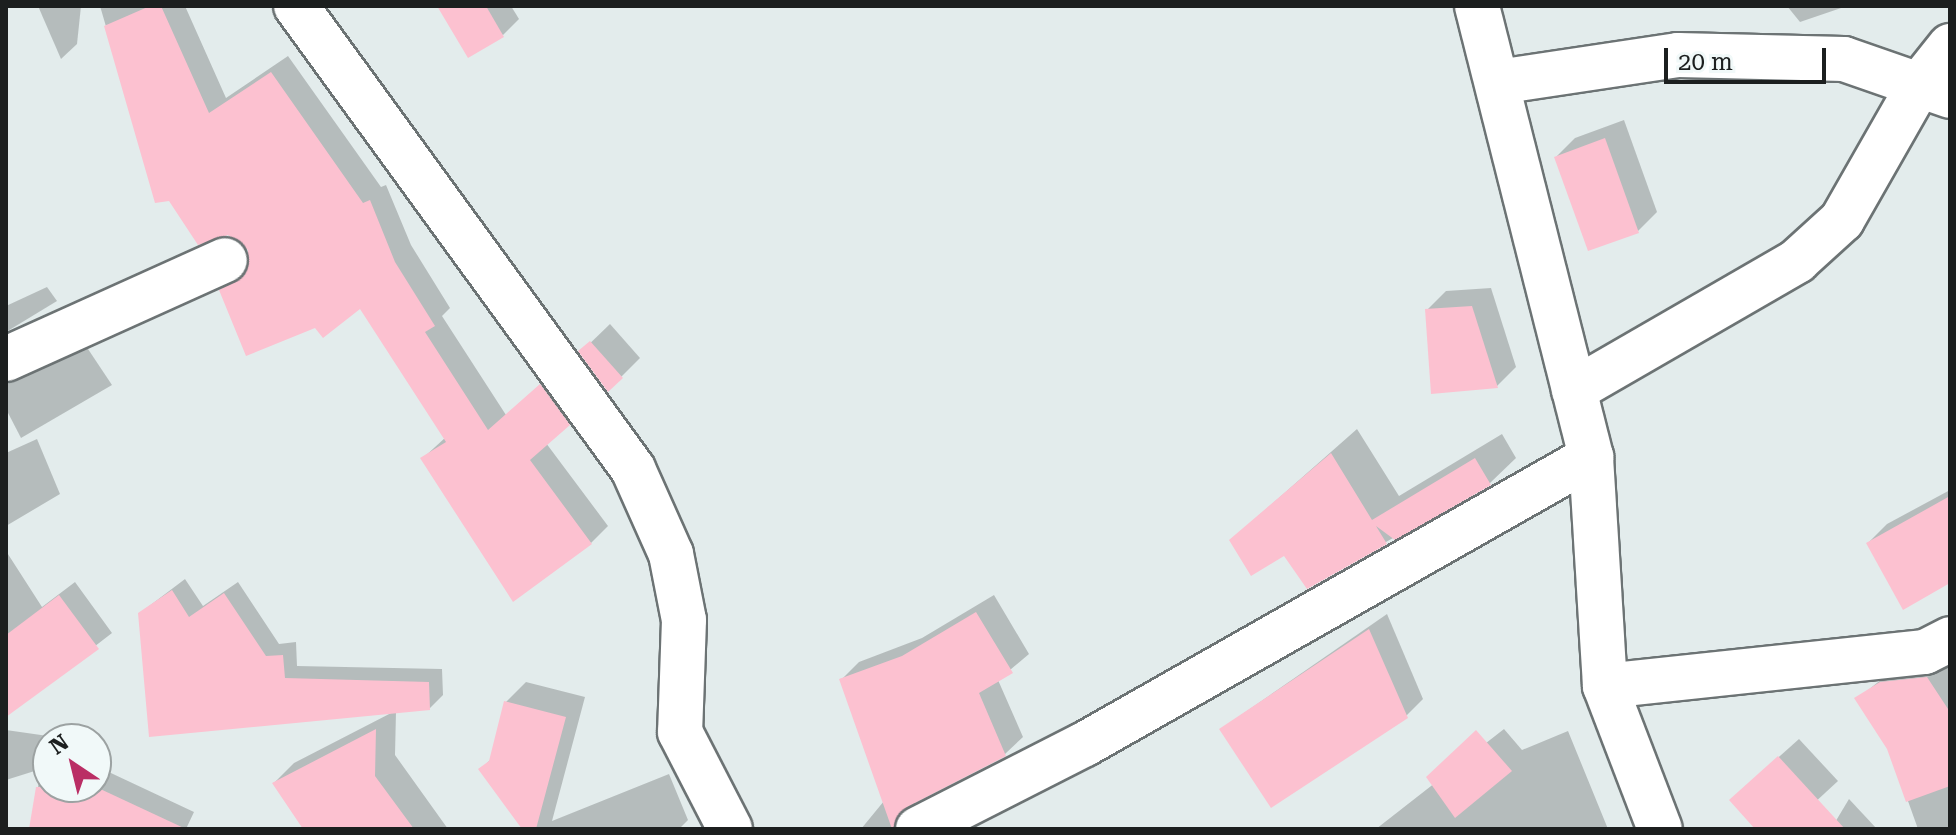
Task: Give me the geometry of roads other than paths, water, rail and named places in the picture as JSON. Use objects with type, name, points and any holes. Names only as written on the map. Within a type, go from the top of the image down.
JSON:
[{"type":"street","points":[[296,6],[633,469],[671,554],[684,620],[680,732],[730,829]]},
{"type":"street","points":[[1477,6],[1591,457],[1605,686],[1660,829]]},
{"type":"street","points":[[1574,390],[1797,261],[1842,220],[1934,90],[1950,46]]},
{"type":"street","points":[[1498,82],[1678,55],[1844,59],[1934,90]]},
{"type":"street","points":[[6,359],[225,260]]},
{"type":"street","points":[[918,829],[1085,744],[1591,457]]},
{"type":"street","points":[[1605,686],[1925,652],[1950,639]]}]
